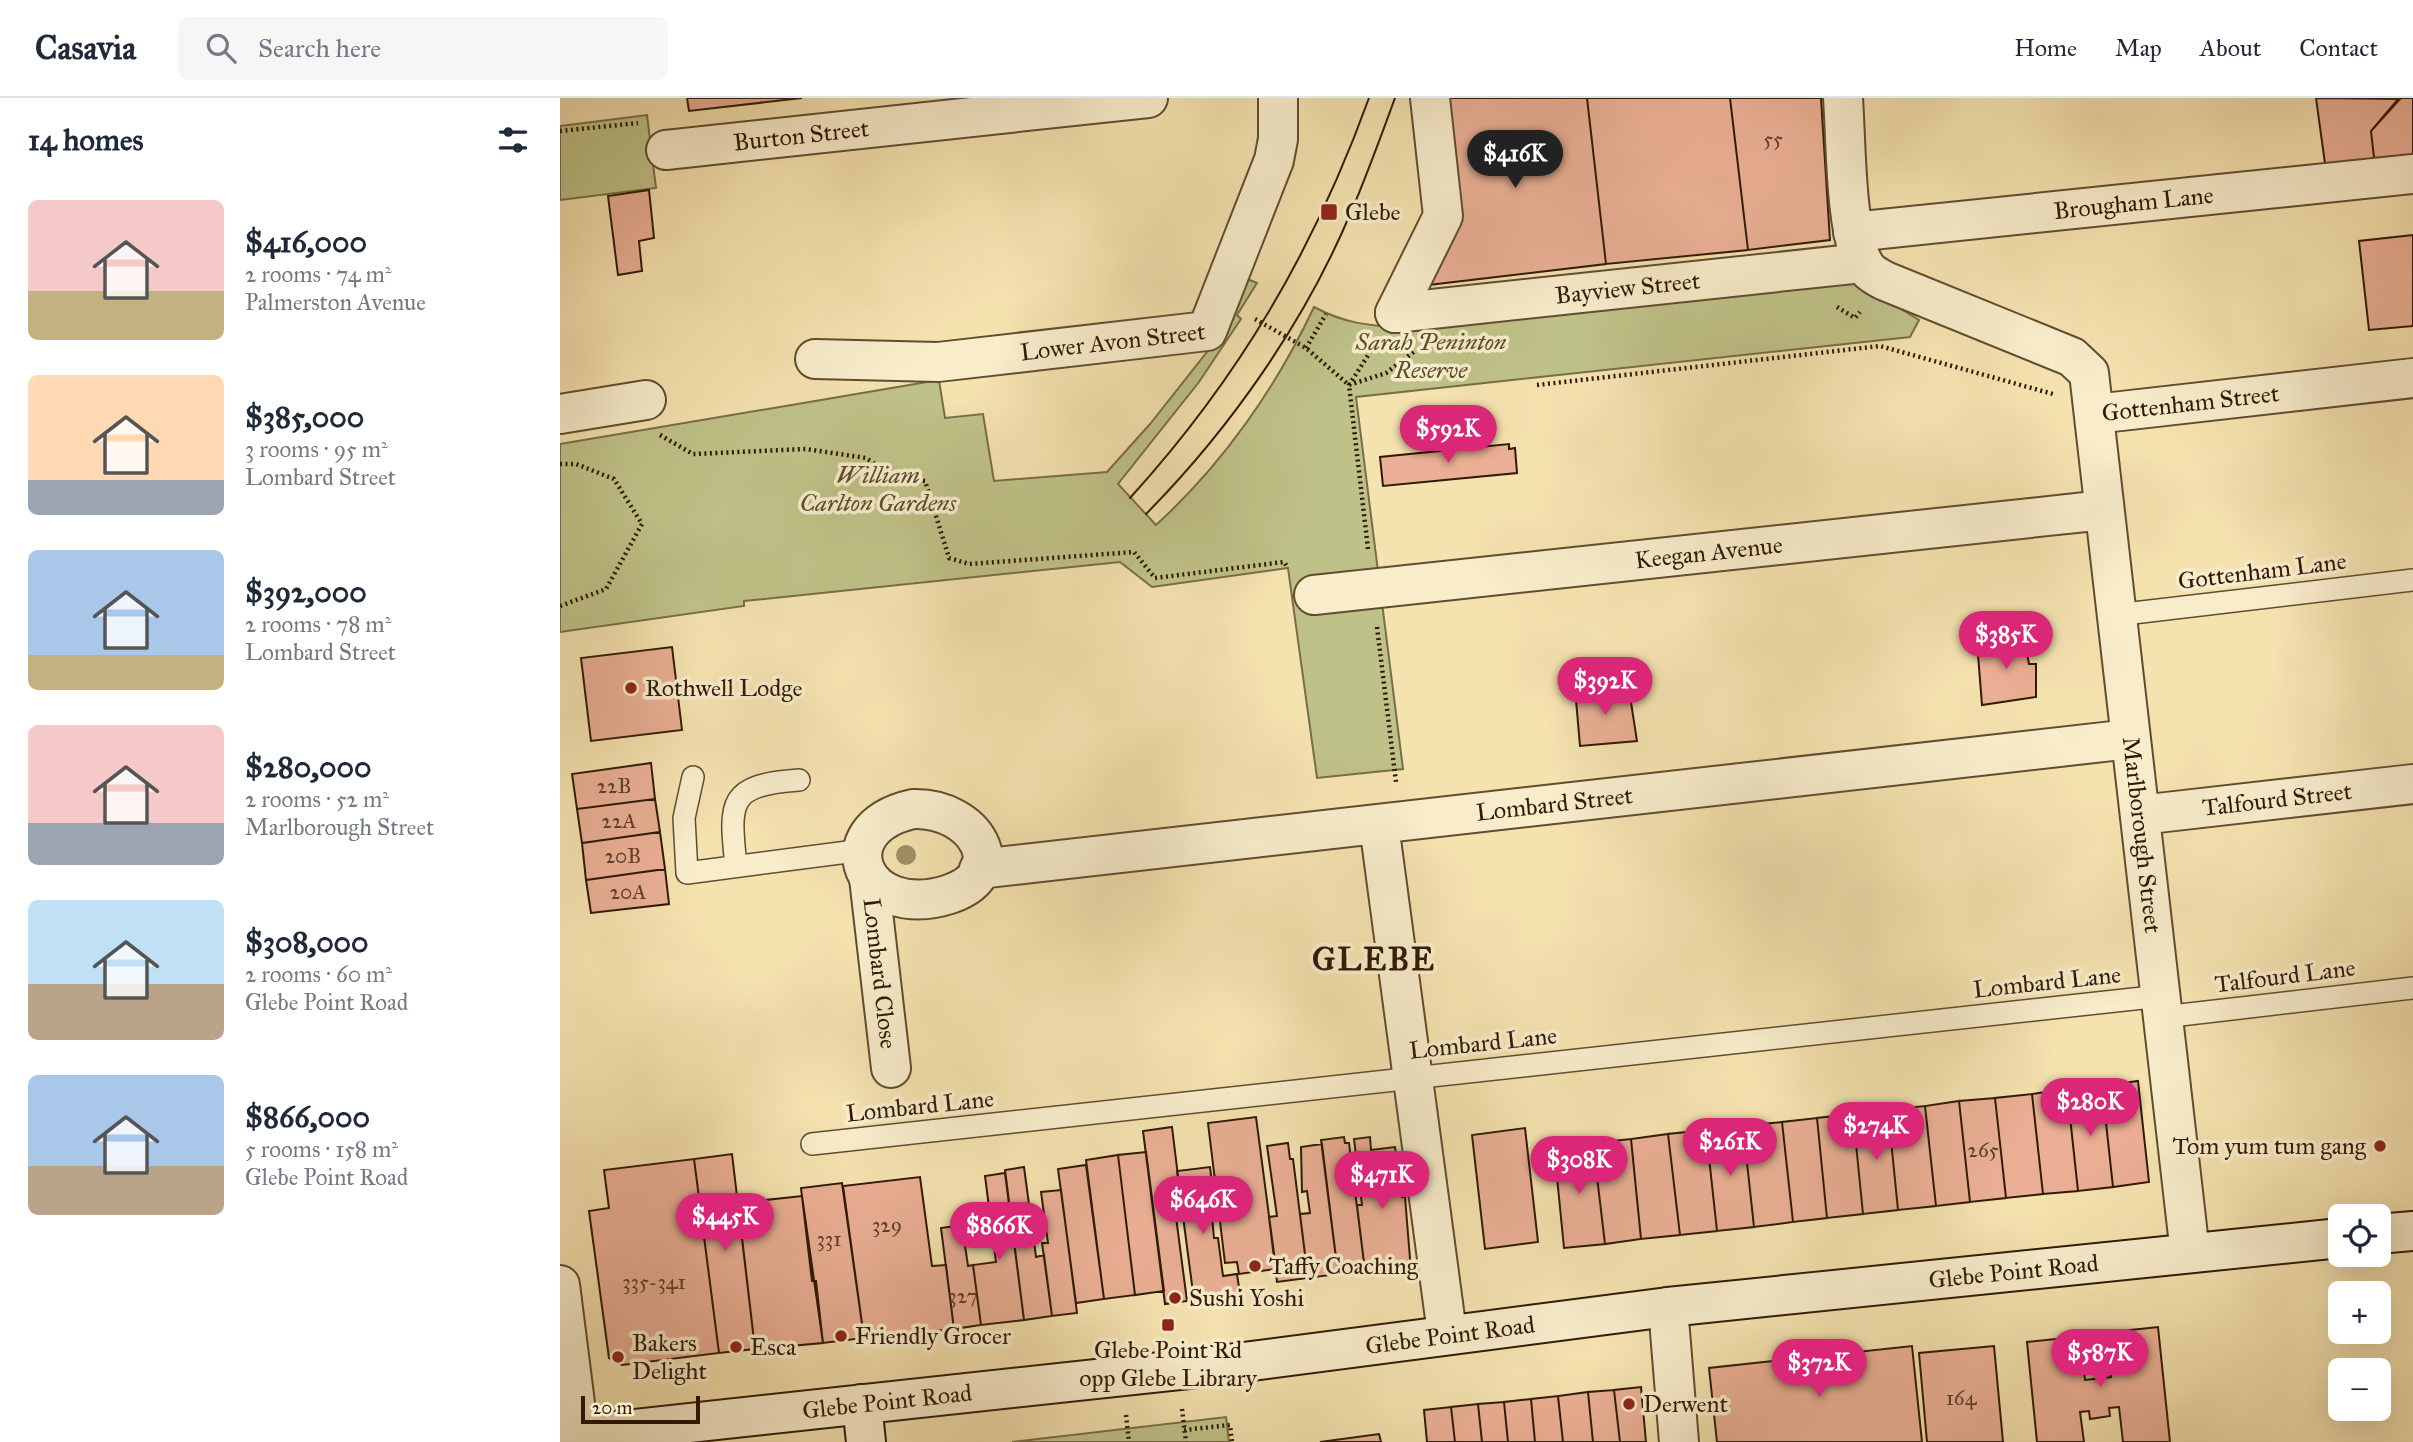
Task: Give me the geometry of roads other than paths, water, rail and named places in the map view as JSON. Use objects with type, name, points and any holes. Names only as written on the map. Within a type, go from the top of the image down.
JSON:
[{"type":"street","name":"Burton Street","points":[[666,150],[1063,103],[1148,98]]},
{"type":"street","name":"Lower Avon Street","points":[[815,359],[938,362],[1207,331],[1274,160],[1278,139],[1278,98]]},
{"type":"street","name":"Bayview Street","points":[[1430,98],[1443,216],[1395,313],[1858,248]]},
{"type":"street","points":[[1843,98],[1858,248]]},
{"type":"street","name":"Brougham Lane","points":[[1858,248],[2413,174]]},
{"type":"street","name":"Gottenham Street","points":[[1858,248],[1885,281],[2078,360],[2089,373],[2095,414],[2413,378]]},
{"type":"street","points":[[560,414],[646,400]]},
{"type":"street","name":"Marlborough Street","points":[[2095,414],[2190,1253]]},
{"type":"street","name":"Keegan Avenue","points":[[1314,595],[2104,510]]},
{"type":"street","name":"Lombard Street","points":[[979,869],[2130,738]]},
{"type":"street","name":"Talfourd Street","points":[[2140,815],[2413,784]]},
{"type":"street","points":[[866,864],[870,830],[884,819],[913,808],[934,809],[961,820],[974,833],[982,851],[979,869]]},
{"type":"street","points":[[1379,825],[1447,1333]]},
{"type":"street","name":"Lombard Close","points":[[866,864],[885,893],[918,901],[960,889],[979,869]]},
{"type":"street","name":"Lombard Close","points":[[866,864],[891,1068]]},
{"type":"street","points":[[2391,1233],[2413,1231]]},
{"type":"street","name":"Glebe Point Road","points":[[570,1436],[1198,1368],[1447,1333],[1668,1307],[2328,1239]]},
{"type":"street","points":[[560,1285],[570,1436]]},
{"type":"street","points":[[1668,1307],[1679,1442]]},
{"type":"street","points":[[862,1404],[866,1442]]},
{"type":"lane","name":"Gottenham Lane","points":[[2116,615],[2413,580]]},
{"type":"lane","points":[[693,777],[684,818],[687,873],[736,866],[866,864]]},
{"type":"lane","points":[[736,866],[732,819],[741,796],[757,785],[799,780]]},
{"type":"lane","name":"Talfourd Lane","points":[[2162,1006],[2413,988]]},
{"type":"lane","name":"Lombard Lane","points":[[812,1144],[1411,1077],[2162,1006]]},
{"type":"tram line","points":[[1130,498],[1206,406],[1270,310],[1324,208],[1369,98]]},
{"type":"tram line","points":[[1146,514],[1236,410],[1288,333],[1311,294],[1351,212],[1395,98]]},
{"type":"place","name":"Glebe","points":[[1329,212]]},
{"type":"place","name":"Rothwell Lodge","points":[[631,688]]},
{"type":"place","name":"Tom yum tum gang","points":[[2380,1146]]},
{"type":"place","name":"Taffy Coaching","points":[[1255,1266]]},
{"type":"place","name":"Sushi Yoshi","points":[[1175,1298]]},
{"type":"place","name":"Glebe Point Rd opp Glebe Library","points":[[1168,1325]]},
{"type":"place","name":"Friendly Grocer","points":[[841,1336]]},
{"type":"place","name":"Esca","points":[[736,1347]]},
{"type":"place","name":"Bakers Delight","points":[[618,1357]]},
{"type":"place","name":"Derwent","points":[[1629,1404]]},
{"type":"district","name":"GLEBE","points":[[1374,959]]},
{"type":"park label","name":"Sarah Peninton Reserve","points":[[1431,356]]},
{"type":"park label","name":"William Carlton Gardens","points":[[878,489]]}]
